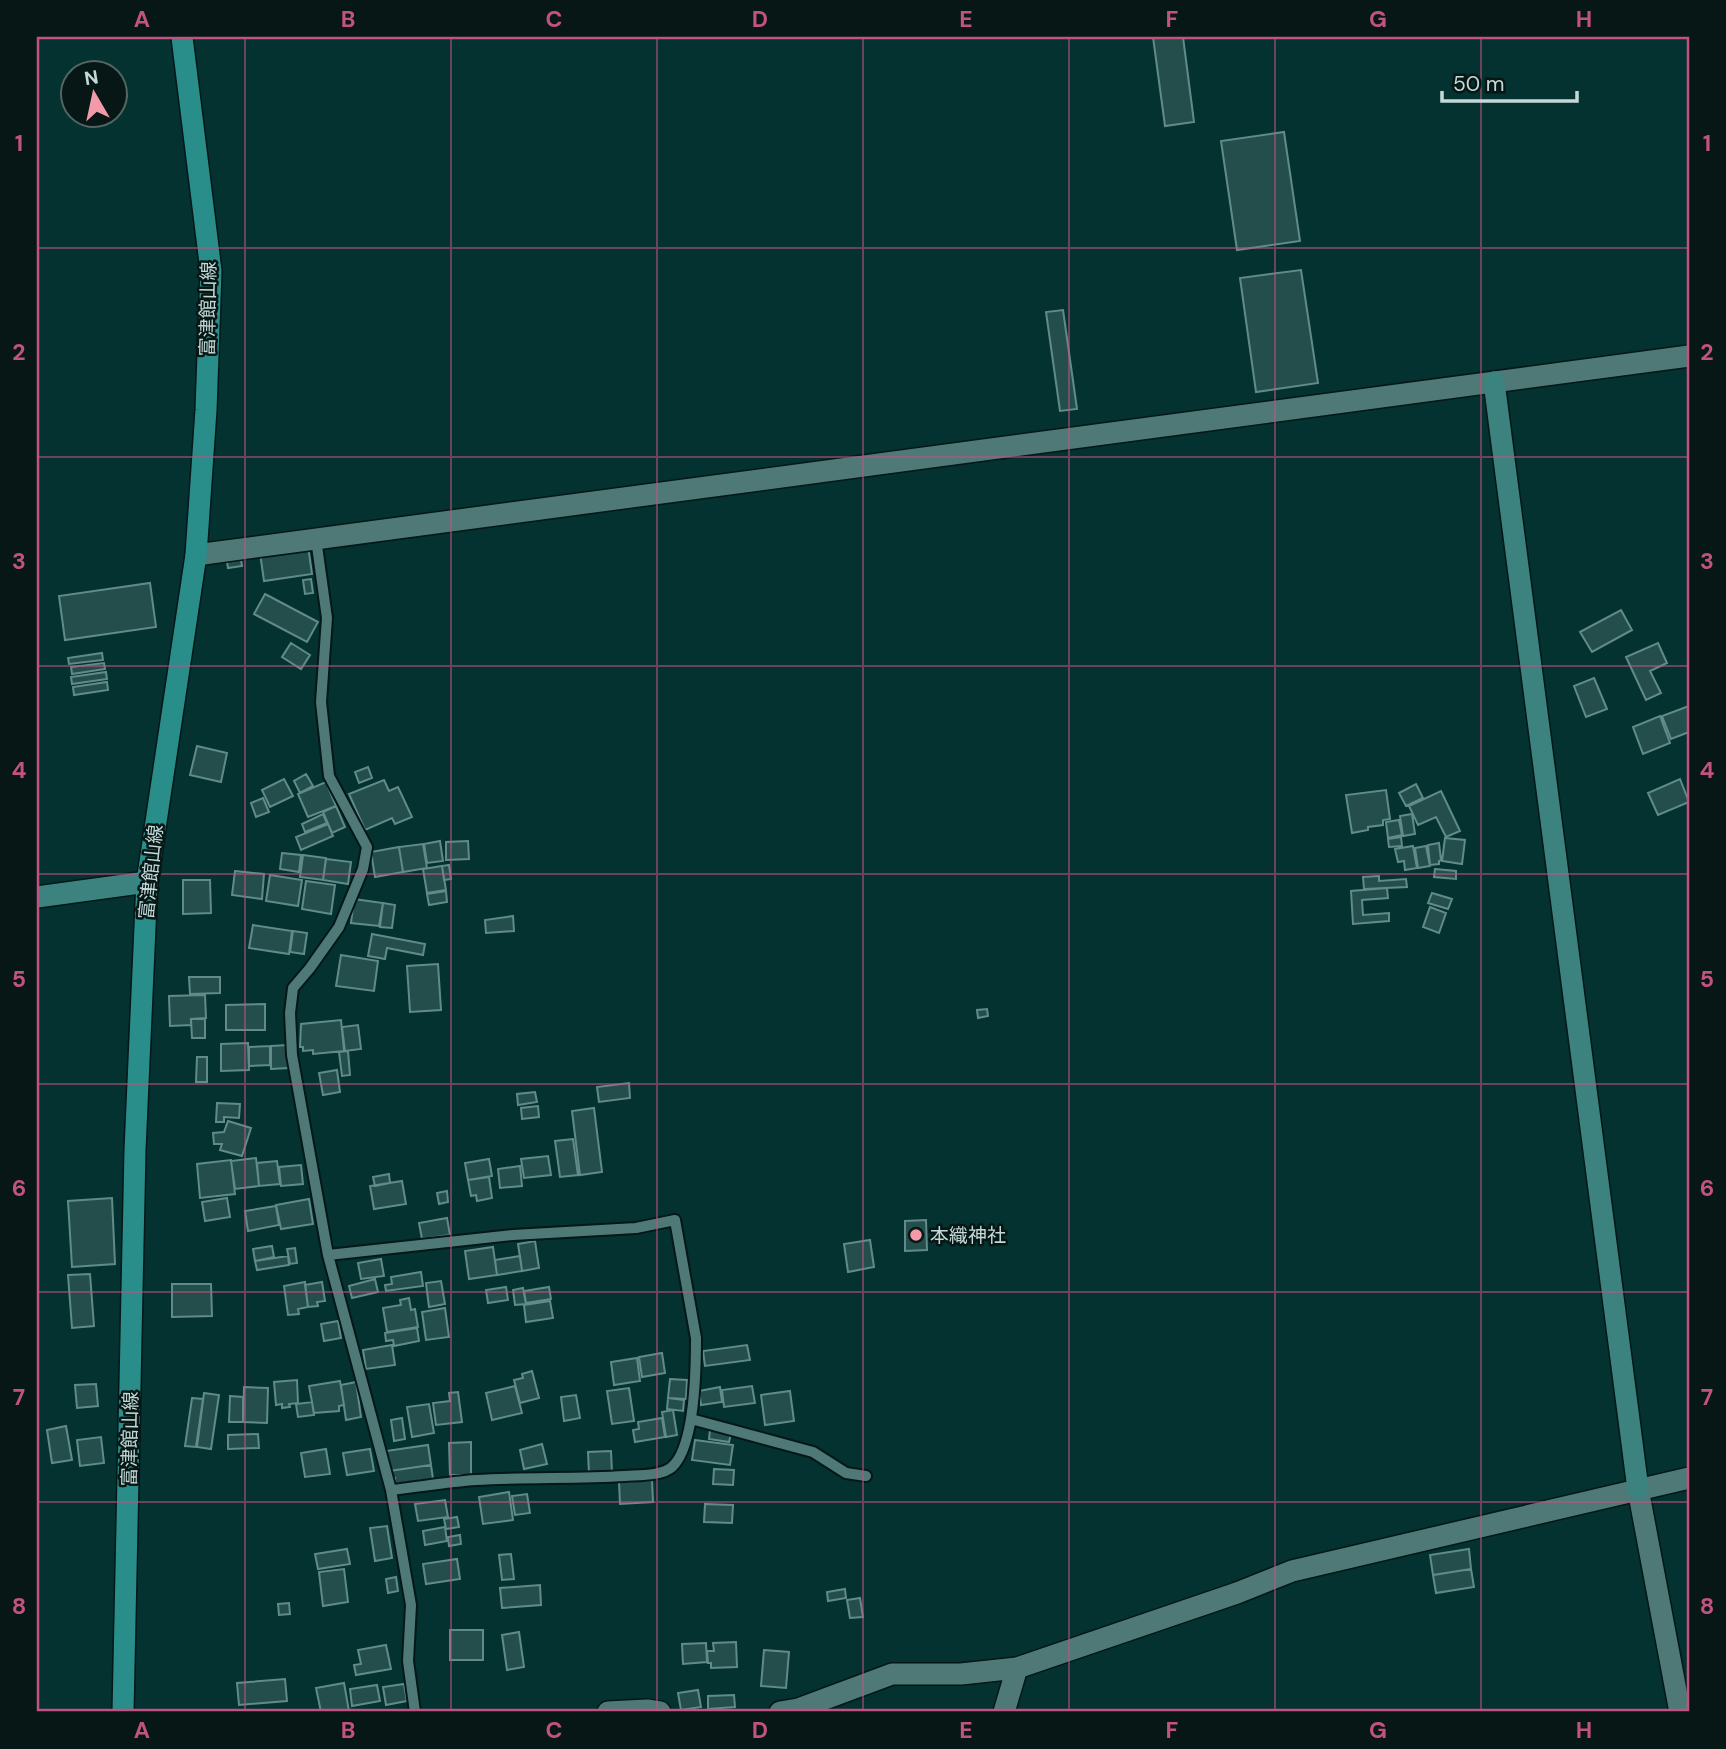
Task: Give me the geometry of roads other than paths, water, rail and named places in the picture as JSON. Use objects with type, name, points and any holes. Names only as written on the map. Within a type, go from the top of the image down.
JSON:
[{"type":"main road","name":"富津館山線","points":[[123,1712],[135,1150],[148,882],[196,555],[206,411],[211,271],[182,37]]},
{"type":"street","points":[[196,555],[1689,356]]},
{"type":"street","points":[[1494,382],[1638,1489],[1679,1712]]},
{"type":"street","points":[[37,897],[148,882]]},
{"type":"street","points":[[780,1712],[798,1709],[892,1674],[961,1674],[1017,1668],[1237,1593],[1292,1571],[1689,1478]]},
{"type":"street","points":[[1004,1712],[1017,1668]]},
{"type":"street","points":[[608,1712],[660,1712]]},
{"type":"lane","points":[[316,539],[327,618],[321,702],[329,776],[366,847],[363,869],[339,927],[293,988],[290,1013],[292,1055],[328,1255],[391,1490],[411,1605],[408,1661],[415,1712]]},
{"type":"lane","points":[[328,1255],[513,1235],[636,1228],[675,1220],[696,1338],[691,1419],[677,1460],[670,1469],[617,1476],[475,1480],[391,1490]]},
{"type":"lane","points":[[691,1419],[813,1452],[846,1473],[866,1476]]},
{"type":"place","name":"本織神社","points":[[916,1235]]}]
